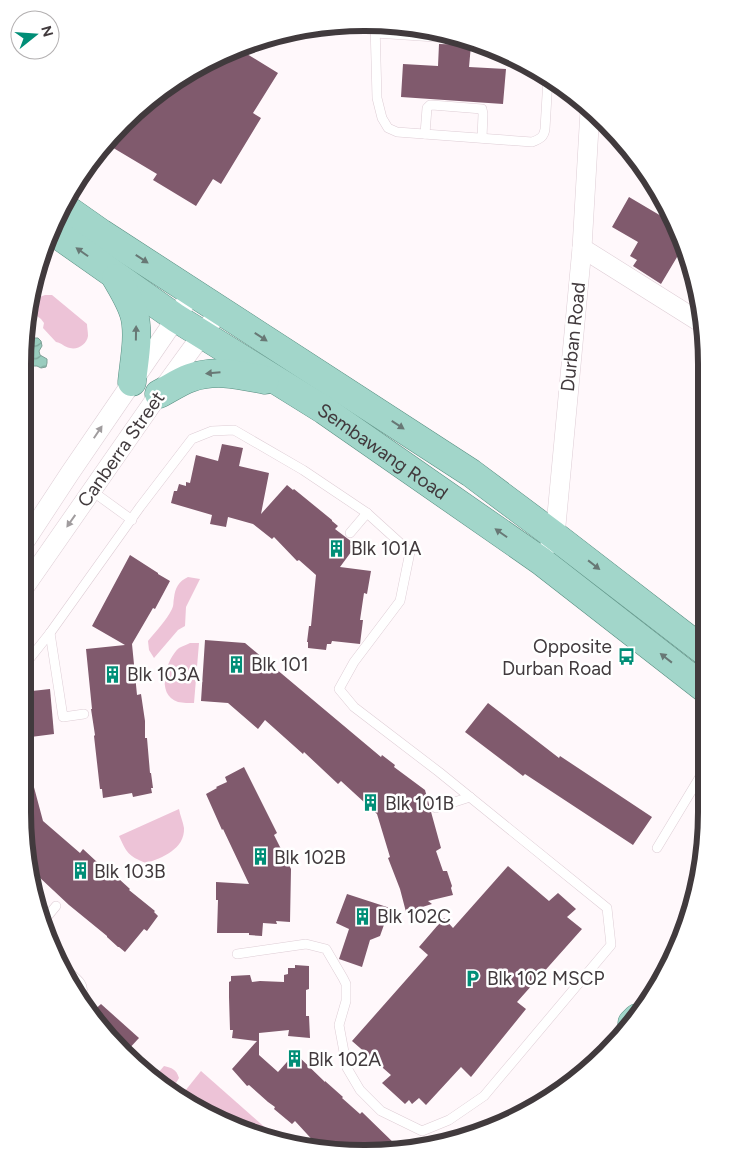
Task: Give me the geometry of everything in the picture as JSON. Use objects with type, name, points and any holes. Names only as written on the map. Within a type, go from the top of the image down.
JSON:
[{"type":"main road","name":"Sembawang Road","points":[[69,211],[471,473],[698,645]]},
{"type":"main road","name":"Sembawang Road","points":[[58,235],[176,318],[324,410],[541,561],[698,683]]},
{"type":"main road","points":[[114,274],[125,292],[135,316],[136,337],[132,382]]},
{"type":"main road","points":[[159,394],[190,378],[211,372],[228,373],[278,382]]},
{"type":"street","name":"Durban Road","points":[[541,561],[555,536],[582,248],[589,119]]},
{"type":"street","points":[[582,248],[695,319]]},
{"type":"street","name":"Canberra Street","points":[[31,532],[192,292]]},
{"type":"street","name":"Canberra Street","points":[[31,578],[220,310]]},
{"type":"lane","points":[[375,32],[377,98],[382,118],[388,128],[397,132],[532,142],[540,139],[544,134],[548,86]]},
{"type":"lane","points":[[425,134],[428,107],[432,105],[451,106],[482,109],[484,114],[482,138]]},
{"type":"lane","points":[[31,657],[192,439],[212,431],[234,430],[303,470],[367,513],[410,552],[400,601],[354,662],[339,689],[354,707],[470,797],[607,908],[611,945],[484,1096],[450,1120],[422,1131],[381,1112],[360,1090],[347,1068],[339,1025],[346,1001],[346,984],[326,949],[306,944],[237,954]]},
{"type":"lane","points":[[92,491],[132,520]]},
{"type":"lane","points":[[350,533],[367,513]]},
{"type":"lane","points":[[50,633],[63,718],[84,714]]},
{"type":"lane","points":[[657,848],[698,780]]},
{"type":"lane","points":[[436,808],[470,797]]},
{"type":"lane","points":[[48,916],[56,906]]},
{"type":"shaded area","points":[[52,295],[87,324],[88,336],[82,346],[76,348],[66,347],[56,342],[43,328],[44,323],[35,315],[38,297]]},
{"type":"shaded area","points":[[188,577],[200,579],[186,607],[185,626],[178,630],[154,658],[149,650],[148,641],[172,609],[178,585]]},
{"type":"shaded area","points":[[190,643],[199,643],[194,703],[184,703],[171,698],[165,685],[165,676],[174,653],[179,648]]},
{"type":"shaded area","points":[[179,809],[184,828],[181,842],[177,847],[165,855],[146,863],[129,853],[119,836]]},
{"type":"shaded area","points":[[164,1066],[169,1067],[177,1073],[179,1078],[174,1085],[158,1073]]},
{"type":"shaded area","points":[[201,1071],[268,1130],[217,1110],[184,1092]]},
{"type":"water","points":[[38,338],[41,341],[42,346],[39,351],[40,355],[47,359],[46,367],[33,366],[31,368],[32,339]]},
{"type":"building","points":[[439,44],[456,45],[471,49],[469,67],[506,69],[503,104],[401,97],[403,64],[438,66]]},
{"type":"building","points":[[246,53],[278,73],[253,113],[261,118],[221,184],[213,179],[196,206],[153,180],[157,174],[112,147],[145,114],[179,87],[217,66]]},
{"type":"building","points":[[629,197],[663,217],[679,254],[661,284],[633,266],[637,260],[630,256],[638,242],[612,227]]},
{"type":"building","name":"Blk 101A","points":[[222,444],[243,448],[239,466],[269,473],[261,514],[287,485],[332,520],[338,526],[335,529],[352,542],[350,544],[354,548],[340,567],[371,571],[367,594],[364,593],[360,620],[363,620],[360,644],[332,641],[331,644],[327,644],[326,650],[308,648],[307,642],[309,626],[311,626],[316,575],[299,560],[297,561],[274,537],[272,539],[253,524],[228,517],[226,527],[210,524],[212,515],[171,503],[174,491],[177,491],[179,484],[186,486],[186,482],[190,483],[196,455],[218,461]]},
{"type":"building","name":"Blk 103A","points":[[130,555],[170,581],[155,609],[153,608],[132,644],[137,695],[141,694],[145,721],[145,738],[147,738],[153,788],[151,788],[152,793],[133,797],[132,793],[103,798],[102,789],[100,789],[86,649],[125,645],[92,626]]},
{"type":"building","points":[[205,640],[245,643],[381,757],[382,755],[395,765],[394,767],[425,790],[441,848],[436,851],[443,871],[447,871],[453,895],[428,901],[432,904],[406,912],[400,889],[388,858],[390,857],[377,814],[341,781],[338,784],[304,752],[303,754],[265,720],[258,729],[228,703],[201,701]]},
{"type":"building","points":[[50,689],[54,734],[31,737],[31,691]]},
{"type":"building","points":[[488,703],[559,758],[560,756],[652,817],[633,845],[525,774],[523,776],[465,732]]},
{"type":"building","name":"Blk 102B","points":[[244,767],[277,833],[274,835],[291,869],[290,922],[276,921],[277,924],[263,923],[262,936],[249,935],[249,933],[217,933],[218,900],[216,900],[216,882],[249,884],[206,794],[227,782],[225,777]]},
{"type":"building","name":"Blk 103B","points":[[31,776],[43,821],[80,853],[83,849],[155,911],[158,916],[147,931],[144,929],[125,952],[69,905],[38,876],[39,873],[34,855],[32,833]]},
{"type":"building","name":"Blk 102 MSCP","points":[[508,866],[549,901],[558,893],[576,909],[567,917],[582,929],[517,1002],[526,1009],[471,1077],[461,1067],[426,1105],[419,1098],[412,1104],[409,1100],[405,1104],[382,1083],[391,1075],[352,1041],[428,955],[419,947],[444,918],[453,928]]},
{"type":"building","name":"Blk 102C","points":[[347,894],[390,908],[380,936],[370,940],[362,967],[339,959],[349,929],[336,923]]},
{"type":"building","name":"Blk 102A","points":[[295,965],[309,966],[309,989],[306,990],[306,1016],[309,1016],[310,1038],[288,1036],[289,1030],[259,1033],[259,1055],[278,1072],[295,1053],[342,1098],[360,1114],[362,1112],[394,1143],[364,1145],[313,1141],[295,1121],[292,1124],[249,1085],[247,1086],[232,1069],[257,1041],[232,1038],[233,1030],[230,1030],[229,997],[231,976],[250,975],[252,982],[284,982],[284,975],[288,974],[288,968],[295,968]]},
{"type":"building","points":[[101,1004],[139,1038],[130,1048],[96,1009]]},
{"type":"place","name":"Blk 101A","points":[[337,548]]},
{"type":"place","name":"Opposite Durban Road","points":[[626,657]]},
{"type":"place","name":"Blk 101","points":[[237,664]]},
{"type":"place","name":"Blk 103A","points":[[113,674]]},
{"type":"place","name":"Blk 101B","points":[[371,803]]},
{"type":"place","name":"Blk 102B","points":[[260,857]]},
{"type":"place","name":"Blk 103B","points":[[80,871]]},
{"type":"place","name":"Blk 102C","points":[[363,916]]},
{"type":"place","name":"Blk 102 MSCP","points":[[473,978]]},
{"type":"place","name":"Blk 102A","points":[[294,1059]]}]
